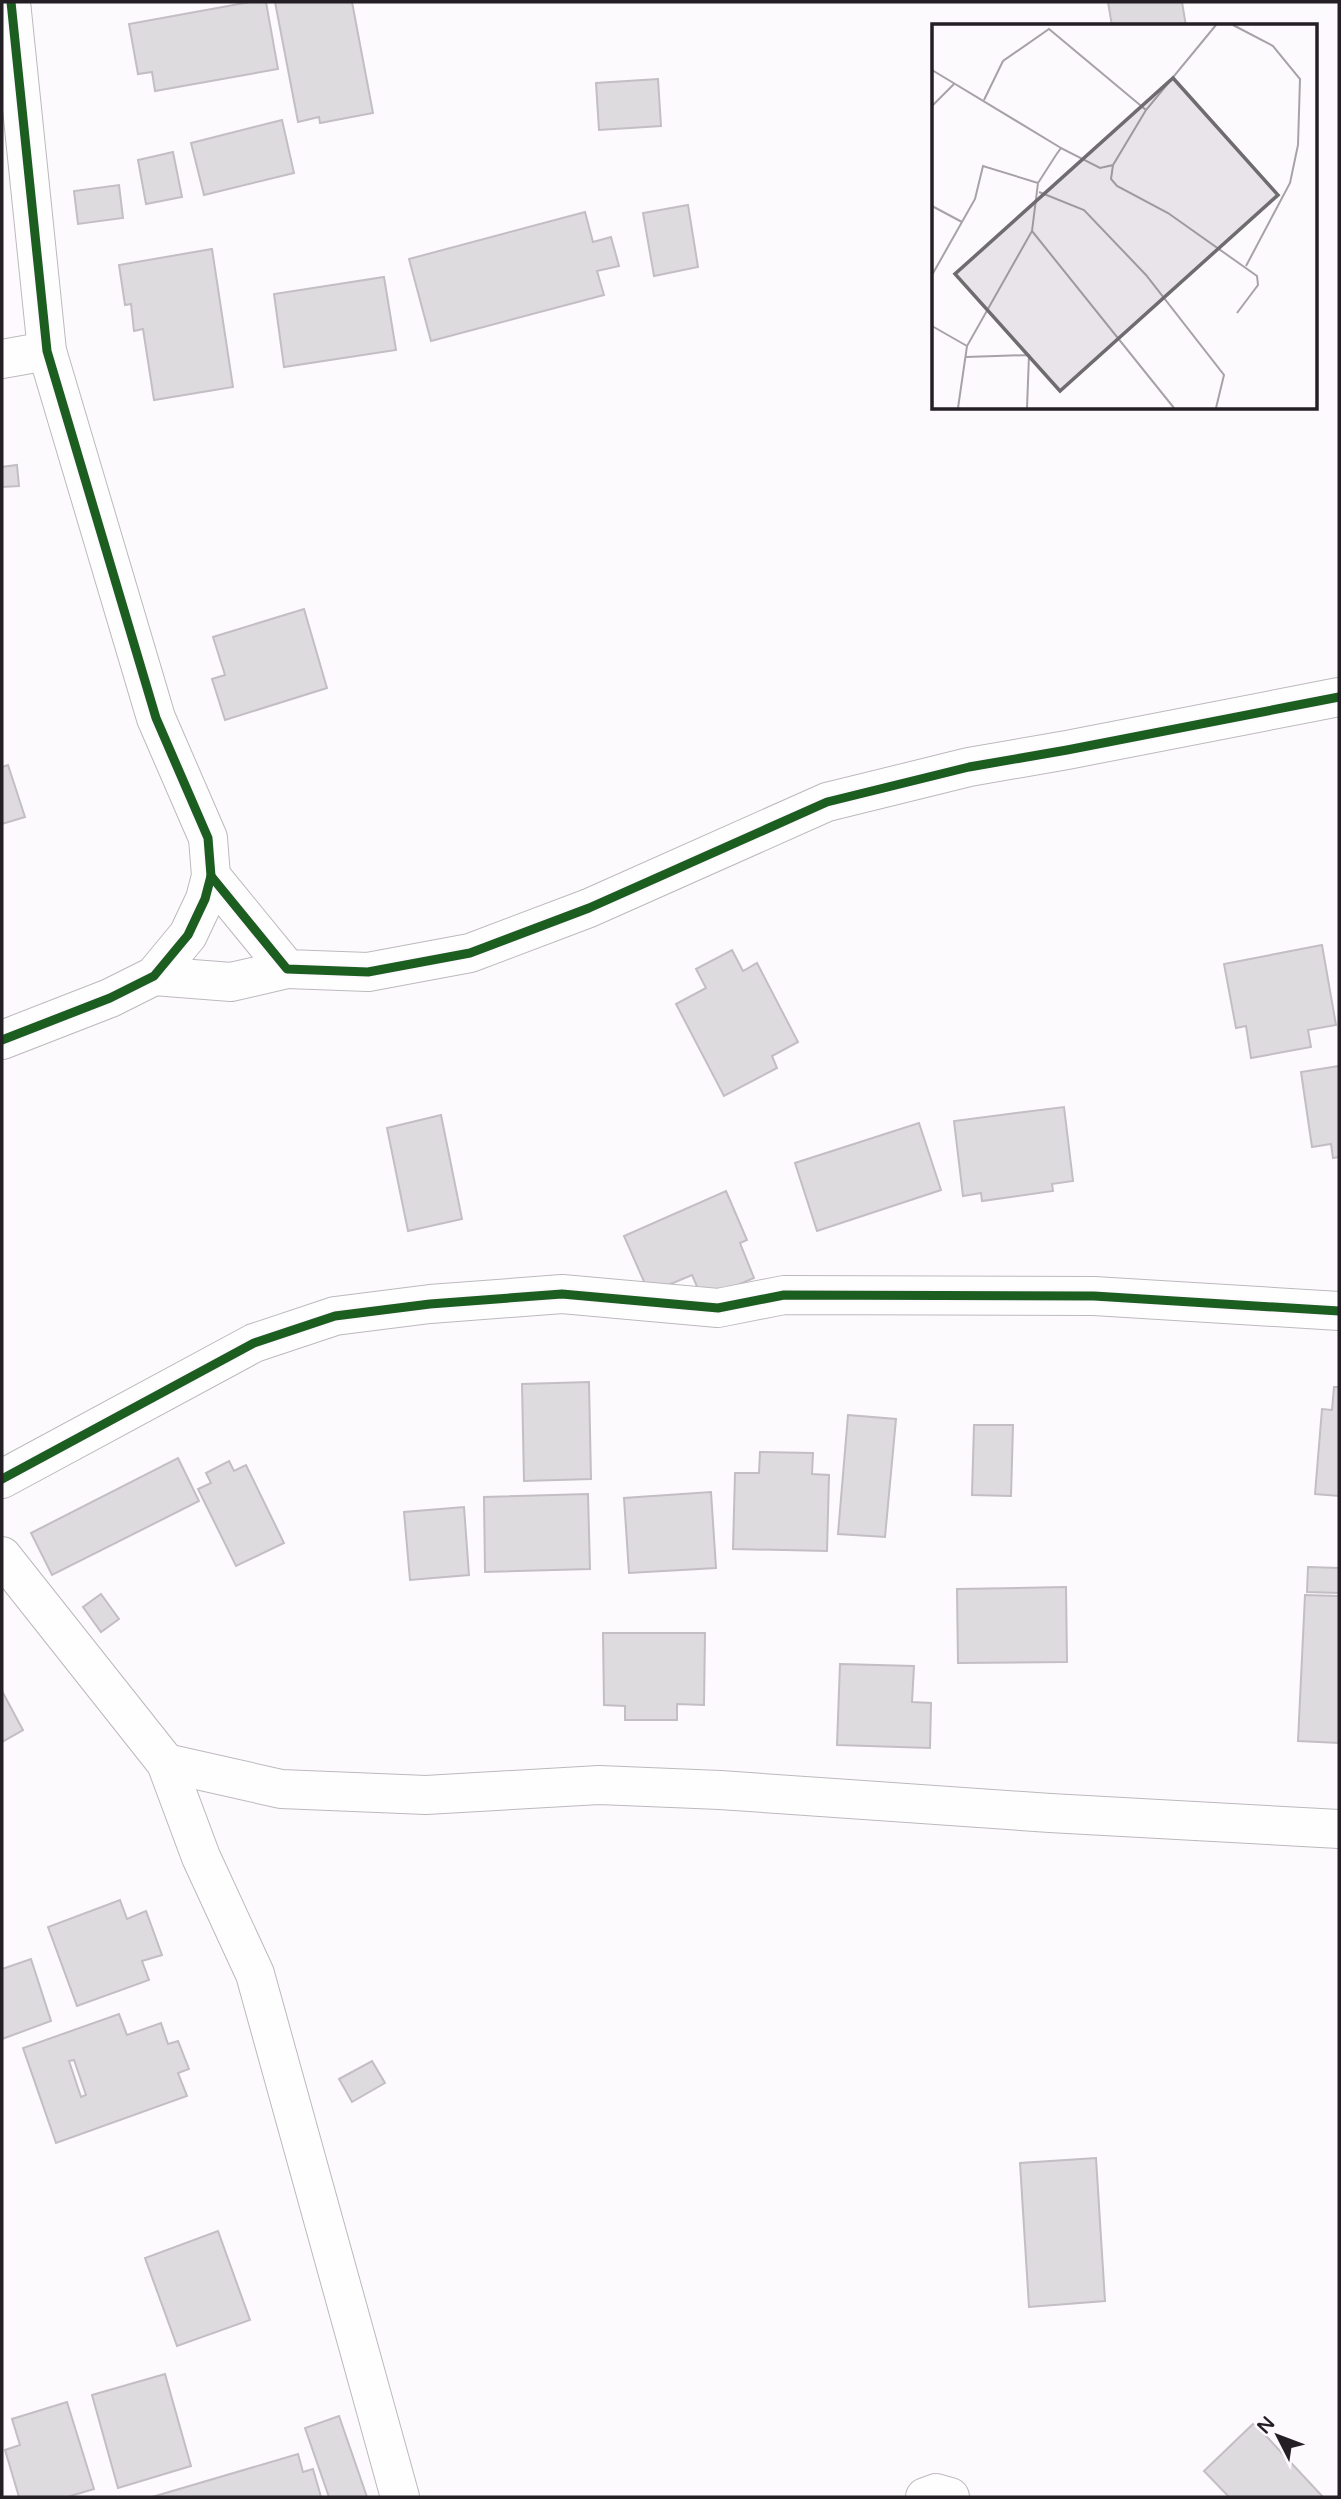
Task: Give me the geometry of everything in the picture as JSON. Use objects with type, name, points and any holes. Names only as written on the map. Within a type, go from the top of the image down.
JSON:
[{"type":"street","points":[[2,1040],[110,998],[154,975],[188,935],[205,899],[211,876],[208,838],[156,718],[47,351],[11,2]]},
{"type":"street","points":[[2,359],[47,351]]},
{"type":"street","points":[[154,975],[231,982],[287,969],[368,972],[470,953],[589,908],[827,802],[969,767],[1339,697]]},
{"type":"street","points":[[211,876],[287,969]]},
{"type":"street","points":[[2,1479],[254,1343],[335,1316],[390,1309],[562,1294],[718,1308],[784,1295],[866,1294],[1094,1296],[1339,1311]]},
{"type":"street","points":[[2,1556],[166,1763],[201,1857],[255,1974],[400,2497]]},
{"type":"street","points":[[166,1763],[281,1789],[426,1795],[600,1785],[720,1790],[1050,1813],[1339,1829]]},
{"type":"street","points":[[925,2497],[936,2493],[950,2497]]},
{"type":"building","points":[[250,2],[266,2],[278,69],[155,91],[152,72],[138,74],[129,24]]},
{"type":"building","points":[[275,2],[352,2],[373,113],[320,123],[319,117],[298,122]]},
{"type":"building","points":[[1108,2],[1182,2],[1186,24],[1112,24]]},
{"type":"building","points":[[658,79],[661,126],[599,130],[596,83]]},
{"type":"building","points":[[282,120],[294,173],[204,195],[191,143]]},
{"type":"building","points":[[173,152],[182,197],[146,204],[138,160]]},
{"type":"building","points":[[119,185],[123,218],[78,224],[74,191]]},
{"type":"building","points":[[688,205],[698,267],[654,276],[643,213]]},
{"type":"building","points":[[585,212],[593,242],[611,237],[619,266],[597,271],[604,295],[431,341],[409,259]]},
{"type":"building","points":[[212,249],[233,387],[154,400],[143,329],[134,331],[131,304],[125,305],[119,265]]},
{"type":"building","points":[[384,277],[396,350],[284,367],[274,294]]},
{"type":"building","points":[[17,465],[19,486],[2,487],[2,467]]},
{"type":"building","points":[[304,609],[327,688],[225,720],[212,679],[225,675],[213,637]]},
{"type":"building","points":[[8,765],[25,817],[2,824],[2,767]]},
{"type":"building","points":[[1322,945],[1336,1025],[1308,1030],[1311,1047],[1251,1058],[1246,1026],[1236,1028],[1224,964]]},
{"type":"building","points":[[732,950],[743,971],[757,963],[798,1042],[772,1056],[777,1068],[724,1096],[676,1004],[706,988],[696,969]]},
{"type":"building","points":[[1339,1066],[1339,1157],[1333,1158],[1331,1144],[1312,1147],[1301,1072]]},
{"type":"building","points":[[1064,1107],[1073,1181],[1052,1184],[1053,1191],[982,1201],[981,1193],[963,1196],[954,1121]]},
{"type":"building","points":[[441,1115],[462,1219],[408,1231],[387,1128]]},
{"type":"building","points":[[919,1123],[941,1190],[817,1231],[795,1163]]},
{"type":"building","points":[[726,1191],[747,1240],[740,1243],[754,1278],[703,1300],[692,1275],[649,1293],[624,1236]]},
{"type":"building","points":[[589,1382],[591,1479],[524,1481],[522,1384]]},
{"type":"building","points":[[1334,1387],[1339,1387],[1339,1496],[1315,1494],[1322,1409],[1332,1410]]},
{"type":"building","points":[[848,1415],[896,1419],[885,1537],[838,1534]]},
{"type":"building","points":[[974,1425],[1013,1425],[1011,1496],[972,1495]]},
{"type":"building","points":[[760,1452],[813,1453],[812,1474],[829,1475],[827,1551],[733,1549],[735,1473],[759,1473]]},
{"type":"building","points":[[178,1458],[199,1501],[52,1575],[31,1533]]},
{"type":"building","points":[[229,1461],[234,1471],[246,1465],[284,1543],[236,1566],[198,1489],[211,1483],[206,1473]]},
{"type":"building","points":[[711,1492],[716,1568],[629,1573],[624,1498]]},
{"type":"building","points":[[588,1494],[590,1569],[485,1572],[484,1497]]},
{"type":"building","points":[[464,1507],[469,1575],[410,1580],[404,1512]]},
{"type":"building","points":[[1308,1567],[1339,1568],[1339,1593],[1307,1592]]},
{"type":"building","points":[[1066,1587],[1067,1662],[958,1663],[957,1589]]},
{"type":"building","points":[[101,1594],[119,1619],[101,1632],[83,1607]]},
{"type":"building","points":[[1305,1595],[1339,1596],[1339,1743],[1298,1741]]},
{"type":"building","points":[[603,1633],[705,1633],[704,1705],[677,1704],[677,1720],[625,1720],[625,1706],[604,1705]]},
{"type":"building","points":[[840,1664],[914,1666],[912,1702],[931,1703],[930,1748],[837,1745]]},
{"type":"building","points":[[2,1691],[23,1730],[2,1742]]},
{"type":"building","points":[[120,1900],[127,1919],[146,1911],[162,1955],[142,1961],[149,1980],[77,2006],[48,1927]]},
{"type":"building","points":[[31,1959],[51,2021],[2,2039],[2,1969]]},
{"type":"building","points":[[119,2014],[127,2035],[161,2023],[168,2044],[178,2041],[189,2069],[178,2073],[187,2096],[56,2143],[23,2048]],"holes":[[[74,2060],[86,2095],[81,2097],[69,2061]]]},
{"type":"building","points":[[372,2061],[385,2083],[352,2102],[339,2079]]},
{"type":"building","points":[[1096,2158],[1105,2301],[1029,2307],[1020,2163]]},
{"type":"building","points":[[218,2231],[250,2320],[177,2346],[145,2258]]},
{"type":"building","points":[[165,2374],[191,2466],[118,2488],[92,2395]]},
{"type":"building","points":[[67,2402],[94,2489],[67,2497],[19,2497],[5,2450],[20,2445],[12,2419]]},
{"type":"building","points":[[339,2416],[367,2497],[329,2497],[305,2428]]},
{"type":"building","points":[[1254,2423],[1323,2497],[1229,2497],[1204,2471]]},
{"type":"building","points":[[298,2454],[303,2472],[313,2469],[321,2497],[152,2497]]},
{"type":"cycle path","points":[[2,1040],[110,998],[154,976],[188,935],[205,899],[211,876],[208,838],[156,718],[47,351],[11,2]]},
{"type":"cycle path","points":[[211,876],[287,969],[368,972],[470,953],[589,908],[827,802],[969,767],[1339,697]]},
{"type":"cycle path","points":[[2,1479],[254,1343],[335,1316],[430,1304],[562,1294],[718,1308],[784,1295],[1094,1296],[1339,1311]]}]
